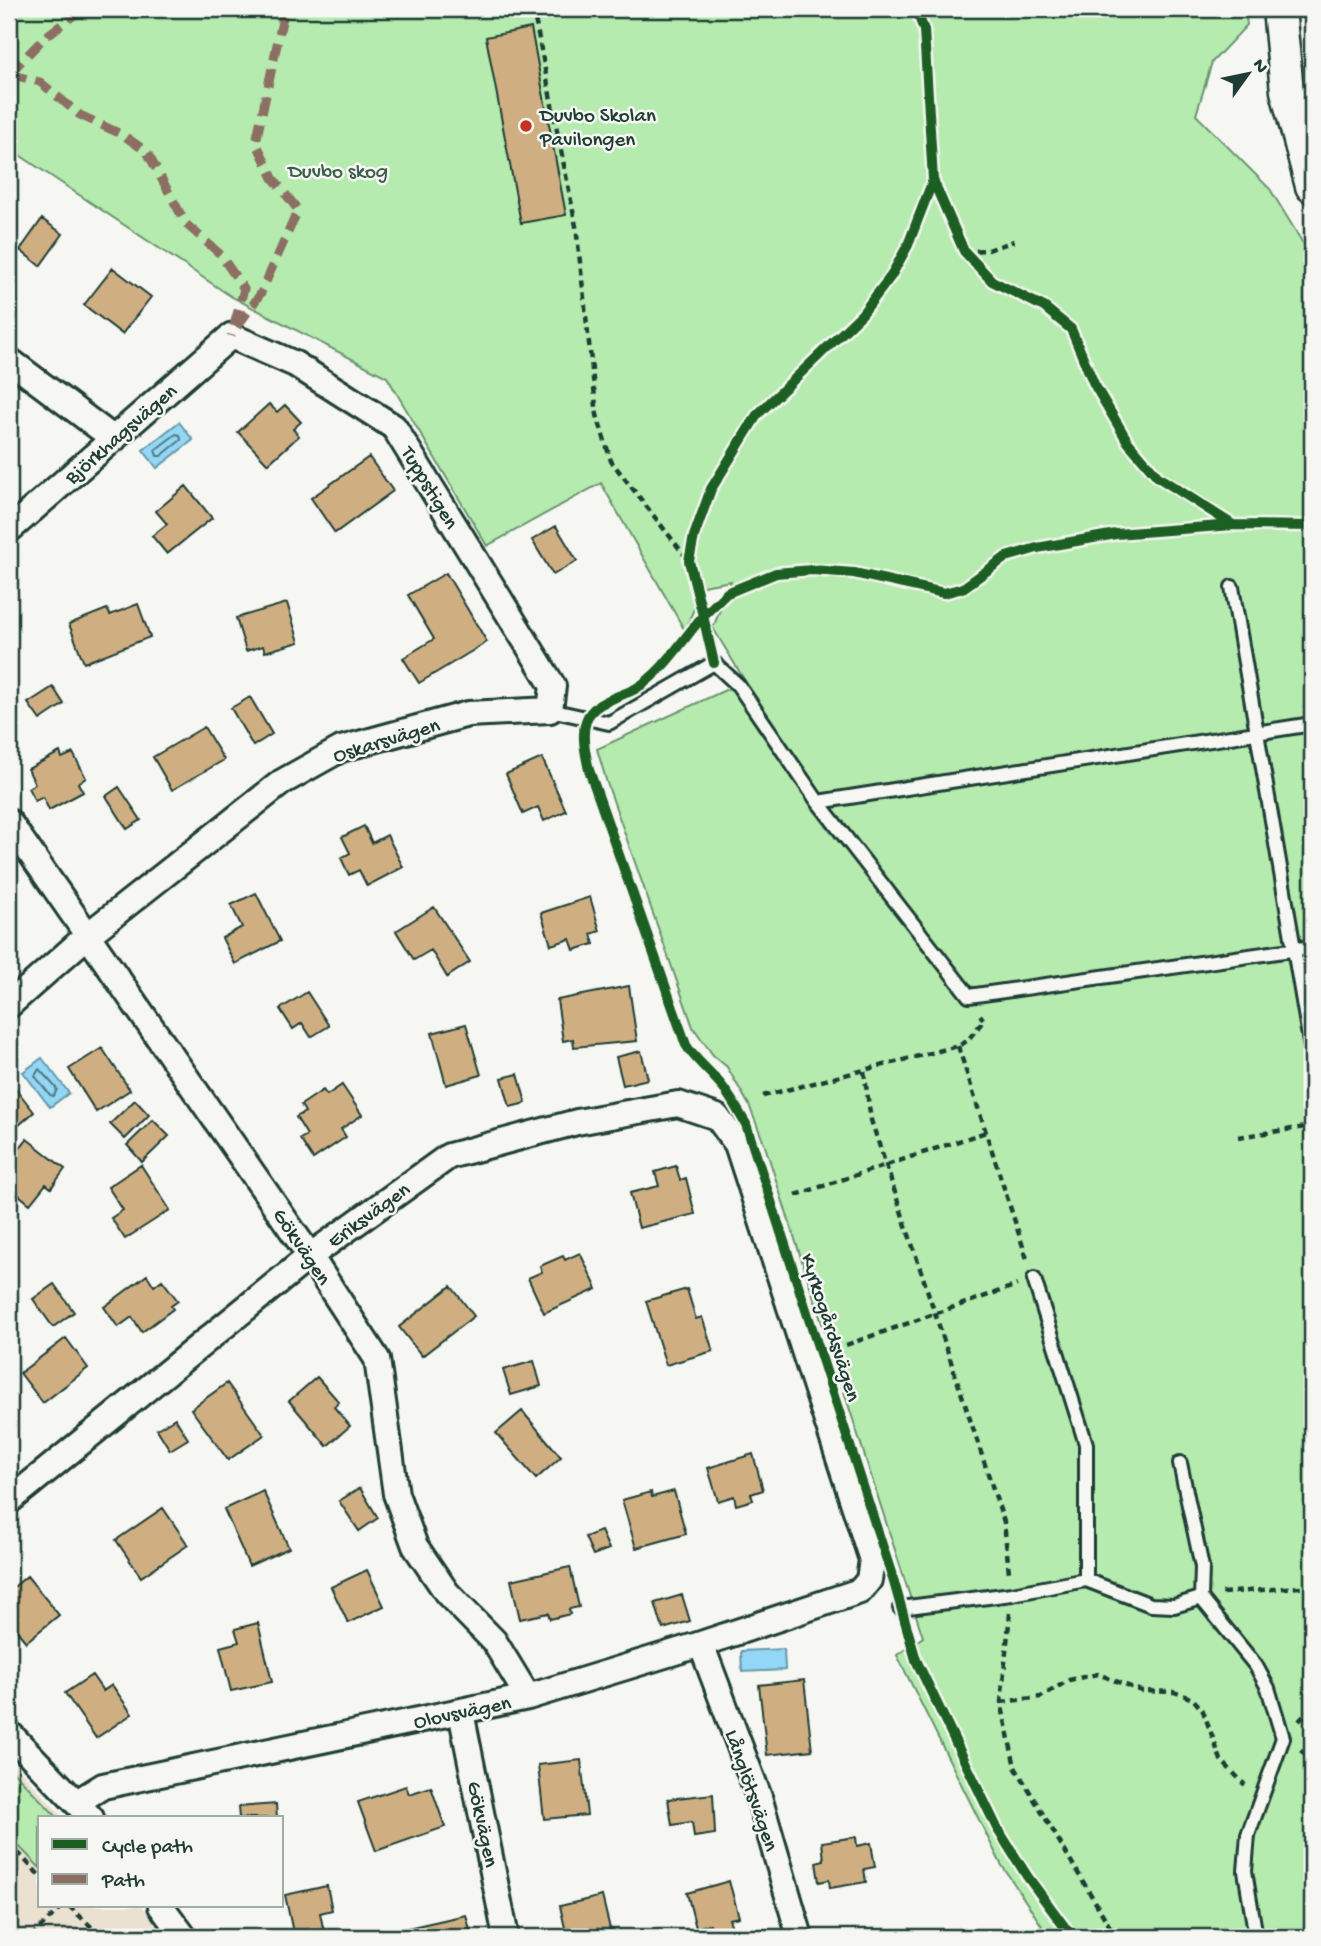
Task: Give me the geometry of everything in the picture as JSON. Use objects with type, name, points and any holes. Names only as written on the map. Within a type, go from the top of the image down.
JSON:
[{"type":"street","points":[[1279,9],[1287,90],[1312,186]]},
{"type":"street","name":"Björkhagsvägen","points":[[9,530],[232,336]]},
{"type":"street","name":"Tuppstigen","points":[[232,336],[295,364],[394,426],[553,686],[550,710]]},
{"type":"street","points":[[9,360],[114,439]]},
{"type":"street","name":"Oskarsvägen","points":[[9,1005],[88,935],[282,782],[341,749],[468,714],[550,710]]},
{"type":"street","name":"Gökvägen","points":[[9,822],[310,1256],[377,1359],[396,1494],[415,1546],[447,1593],[494,1641],[528,1697]]},
{"type":"street","name":"Eriksvägen","points":[[9,1501],[310,1256],[449,1156],[577,1122],[678,1104]]},
{"type":"street","name":"Kyrkogårdsvägen","points":[[678,1104],[717,1116],[737,1144],[872,1560],[869,1580],[860,1591],[841,1597]]},
{"type":"street","name":"Olovsvägen","points":[[84,1810],[103,1786],[528,1697],[701,1644],[841,1597]]},
{"type":"street","name":"Långlötsvägen","points":[[701,1644],[759,1797],[800,1937]]},
{"type":"street","name":"Gökvägen","points":[[461,1712],[506,1937]]},
{"type":"street","points":[[9,1733],[84,1810]]},
{"type":"street","points":[[162,1908],[184,1937]]},
{"type":"lane","points":[[1232,587],[1312,1054]]},
{"type":"lane","name":"Oskarsvägen","points":[[550,710],[609,723],[714,663],[738,685],[818,802]]},
{"type":"lane","points":[[1312,724],[818,802],[969,996],[1312,947]]},
{"type":"lane","points":[[1034,1279],[1086,1444],[1086,1580]]},
{"type":"lane","points":[[1180,1463],[1202,1567],[1201,1598],[1256,1666],[1268,1688],[1283,1738],[1248,1835],[1245,1871],[1256,1937]]},
{"type":"lane","points":[[900,1608],[1012,1594],[1086,1580],[1151,1605],[1174,1606],[1201,1598]]},
{"type":"path","points":[[533,9],[576,226],[597,415],[611,461],[690,567]]},
{"type":"path","points":[[956,236],[964,251],[974,261]]},
{"type":"path","points":[[964,251],[988,250],[1014,241]]},
{"type":"path","points":[[690,567],[691,549]]},
{"type":"path","points":[[763,1096],[958,1046],[967,1041],[984,1020],[969,996]]},
{"type":"path","points":[[846,1345],[1034,1279],[958,1046]]},
{"type":"path","points":[[864,1071],[872,1120],[1004,1522],[1012,1594],[1001,1702],[1015,1767],[1116,1937]]},
{"type":"path","points":[[1238,1136],[1312,1126]]},
{"type":"path","points":[[796,1195],[986,1132]]},
{"type":"path","points":[[1201,1598],[1235,1590],[1312,1587]]},
{"type":"path","points":[[1001,1702],[1041,1696],[1069,1680],[1098,1674],[1141,1691],[1174,1692],[1193,1699],[1203,1711],[1221,1760],[1239,1782],[1262,1792]]},
{"type":"path","points":[[9,1843],[38,1874]]},
{"type":"path","points":[[31,1937],[60,1908]]},
{"type":"path","points":[[71,1908],[102,1937]]},
{"type":"shaded area","points":[[9,1758],[62,1816],[38,1816],[38,1908],[144,1908],[157,1923],[163,1937],[9,1937]]},
{"type":"green space","name":"Duvbo skog","points":[[9,9],[1245,9],[1247,25],[1212,62],[1196,115],[1270,189],[1312,258],[1312,1937],[1029,1937],[1042,1926],[1001,1864],[897,1655],[923,1637],[765,1146],[749,1105],[727,1067],[713,1055],[693,1027],[597,749],[745,681],[713,628],[731,581],[703,586],[685,631],[601,483],[487,546],[387,377],[232,297],[9,148]]},
{"type":"green space","points":[[9,1767],[56,1816],[38,1816],[38,1866],[9,1836]]},
{"type":"water","points":[[179,422],[193,440],[157,468],[143,450]]},
{"type":"water","points":[[42,1058],[69,1093],[50,1107],[23,1072]]},
{"type":"water","points":[[784,1649],[785,1670],[742,1672],[741,1651]]},
{"type":"building","name":"Duvbo Skolan Pavilongen","points":[[531,28],[566,215],[521,223],[486,37]]},
{"type":"building","points":[[42,219],[63,234],[40,266],[20,250]]},
{"type":"building","points":[[113,268],[151,297],[122,334],[84,305]]},
{"type":"building","points":[[269,404],[277,412],[285,405],[301,422],[293,429],[299,436],[268,464],[238,432]]},
{"type":"building","points":[[369,457],[393,491],[335,533],[311,498]]},
{"type":"building","points":[[186,486],[212,518],[167,554],[152,536],[167,524],[156,511]]},
{"type":"building","points":[[556,526],[577,561],[553,575],[532,540]]},
{"type":"building","points":[[446,573],[487,642],[419,683],[403,658],[434,639],[408,595]]},
{"type":"building","points":[[287,603],[299,642],[265,652],[263,646],[246,651],[236,618]]},
{"type":"building","points":[[138,604],[150,637],[84,663],[69,624],[107,609],[110,615]]},
{"type":"building","points":[[53,687],[64,704],[40,720],[28,703]]},
{"type":"building","points":[[250,697],[272,734],[253,746],[231,708]]},
{"type":"building","points":[[204,727],[224,760],[172,790],[153,757]]},
{"type":"building","points":[[60,752],[62,758],[73,753],[86,778],[78,783],[83,792],[49,810],[43,797],[35,801],[28,788],[35,784],[28,769]]},
{"type":"building","points":[[542,758],[566,811],[544,821],[538,807],[523,814],[506,774]]},
{"type":"building","points":[[119,787],[141,820],[127,829],[106,796]]},
{"type":"building","points":[[364,826],[372,843],[387,835],[403,867],[367,886],[359,870],[349,875],[341,858],[350,853],[342,837]]},
{"type":"building","points":[[256,893],[280,941],[235,964],[222,938],[242,927],[231,905]]},
{"type":"building","points":[[590,897],[600,931],[591,934],[594,944],[574,950],[570,939],[551,945],[541,913]]},
{"type":"building","points":[[434,907],[470,962],[447,977],[431,950],[414,960],[396,931]]},
{"type":"building","points":[[629,986],[637,1041],[574,1047],[573,1039],[563,1041],[557,1000]]},
{"type":"building","points":[[307,992],[329,1026],[311,1037],[302,1023],[293,1029],[280,1009]]},
{"type":"building","points":[[466,1024],[481,1075],[446,1085],[432,1033]]},
{"type":"building","points":[[102,1048],[130,1090],[96,1112],[69,1069]]},
{"type":"building","points":[[641,1051],[648,1079],[623,1085],[616,1057]]},
{"type":"building","points":[[518,1074],[526,1103],[510,1107],[502,1078]]},
{"type":"building","points":[[13,1085],[34,1112],[19,1125],[9,1112],[9,1089]]},
{"type":"building","points":[[342,1085],[362,1115],[341,1129],[346,1137],[313,1159],[300,1139],[307,1135],[296,1117],[305,1112],[301,1105],[323,1090],[327,1095]]},
{"type":"building","points":[[135,1100],[149,1115],[125,1139],[110,1124]]},
{"type":"building","points":[[153,1120],[169,1136],[142,1162],[127,1145]]},
{"type":"building","points":[[27,1139],[65,1169],[51,1188],[46,1184],[30,1204],[9,1187],[9,1151],[14,1155]]},
{"type":"building","points":[[141,1165],[170,1210],[125,1239],[111,1218],[123,1210],[108,1187]]},
{"type":"building","points":[[676,1166],[680,1180],[686,1178],[695,1214],[639,1228],[630,1193],[659,1186],[655,1172]]},
{"type":"building","points":[[580,1253],[597,1289],[544,1313],[528,1278],[542,1272],[540,1266],[563,1256],[565,1260]]},
{"type":"building","points":[[147,1275],[154,1286],[162,1280],[178,1301],[171,1306],[173,1309],[142,1332],[132,1317],[118,1327],[104,1307]]},
{"type":"building","points":[[54,1284],[74,1312],[53,1327],[33,1299]]},
{"type":"building","points":[[451,1286],[474,1316],[422,1356],[399,1327]]},
{"type":"building","points":[[687,1289],[696,1319],[702,1317],[713,1351],[666,1365],[646,1301]]},
{"type":"building","points":[[66,1338],[88,1368],[43,1403],[20,1373]]},
{"type":"building","points":[[534,1361],[541,1386],[511,1395],[503,1370]]},
{"type":"building","points":[[317,1377],[339,1402],[334,1407],[350,1426],[327,1446],[289,1401]]},
{"type":"building","points":[[227,1383],[264,1435],[228,1460],[191,1409]]},
{"type":"building","points":[[522,1411],[561,1457],[536,1479],[496,1433]]},
{"type":"building","points":[[175,1418],[188,1439],[170,1450],[157,1429]]},
{"type":"building","points":[[753,1454],[763,1490],[751,1494],[753,1500],[736,1505],[734,1496],[718,1501],[708,1468]]},
{"type":"building","points":[[360,1488],[378,1518],[359,1531],[339,1501]]},
{"type":"building","points":[[263,1491],[289,1548],[249,1566],[224,1509]]},
{"type":"building","points":[[674,1491],[686,1534],[636,1548],[622,1500],[651,1492],[652,1497]]},
{"type":"building","points":[[163,1508],[188,1545],[141,1577],[116,1540]]},
{"type":"building","points":[[601,1531],[609,1549],[593,1555],[585,1537]]},
{"type":"building","points":[[570,1567],[579,1607],[569,1609],[570,1614],[550,1619],[548,1613],[520,1619],[511,1580]]},
{"type":"building","points":[[367,1570],[384,1606],[348,1623],[331,1587]]},
{"type":"building","points":[[27,1576],[59,1615],[26,1642],[9,1621],[9,1591]]},
{"type":"building","points":[[682,1595],[690,1621],[663,1629],[655,1603]]},
{"type":"building","points":[[258,1623],[272,1682],[231,1691],[220,1647],[239,1642],[235,1629]]},
{"type":"building","points":[[92,1675],[103,1691],[112,1685],[132,1714],[96,1738],[65,1693]]},
{"type":"building","points":[[804,1680],[812,1750],[767,1755],[759,1685]]},
{"type":"building","points":[[581,1760],[587,1815],[544,1819],[538,1765]]},
{"type":"building","points":[[406,1786],[409,1794],[431,1787],[445,1827],[376,1851],[358,1802]]},
{"type":"building","points":[[713,1794],[715,1834],[694,1837],[692,1822],[672,1825],[668,1799]]},
{"type":"building","points":[[276,1804],[277,1816],[239,1816],[238,1807]]},
{"type":"building","points":[[856,1837],[857,1846],[871,1843],[875,1867],[864,1869],[866,1882],[830,1888],[829,1880],[819,1882],[816,1862],[824,1860],[822,1842]]},
{"type":"building","points":[[729,1881],[739,1917],[729,1919],[732,1927],[713,1932],[710,1924],[696,1928],[687,1893]]},
{"type":"building","points":[[327,1886],[332,1910],[320,1913],[325,1937],[294,1937],[285,1895]]},
{"type":"building","points":[[602,1896],[612,1937],[567,1937],[560,1906]]},
{"type":"building","points":[[466,1915],[472,1937],[405,1937],[403,1929]]},
{"type":"marked path","points":[[9,74],[44,38],[82,9]]},
{"type":"marked path","points":[[237,327],[261,293],[298,210],[273,178],[256,142],[284,12]]},
{"type":"marked path","points":[[9,74],[40,82],[80,115],[123,135],[147,152],[186,224],[220,254],[244,289],[231,336]]},
{"type":"cycle path","points":[[916,9],[924,30],[933,180],[908,245],[891,276],[862,314],[757,415],[711,489],[694,536],[689,561],[703,616],[663,665],[645,682],[607,701],[589,714],[585,727],[585,752],[686,1045],[724,1088],[746,1124],[894,1582],[916,1660],[997,1828],[1027,1876],[1072,1937]]},
{"type":"cycle path","points":[[933,180],[964,251],[992,281],[1044,307],[1071,329],[1094,384],[1128,442],[1158,477],[1233,525]]},
{"type":"cycle path","points":[[714,663],[703,616],[727,593],[776,573],[812,570],[854,573],[944,593],[963,588],[1006,557],[1037,548],[1116,534],[1233,525],[1312,526]]},
{"type":"place","name":"Duvbo Skolan Pavilongen","points":[[526,126]]}]
